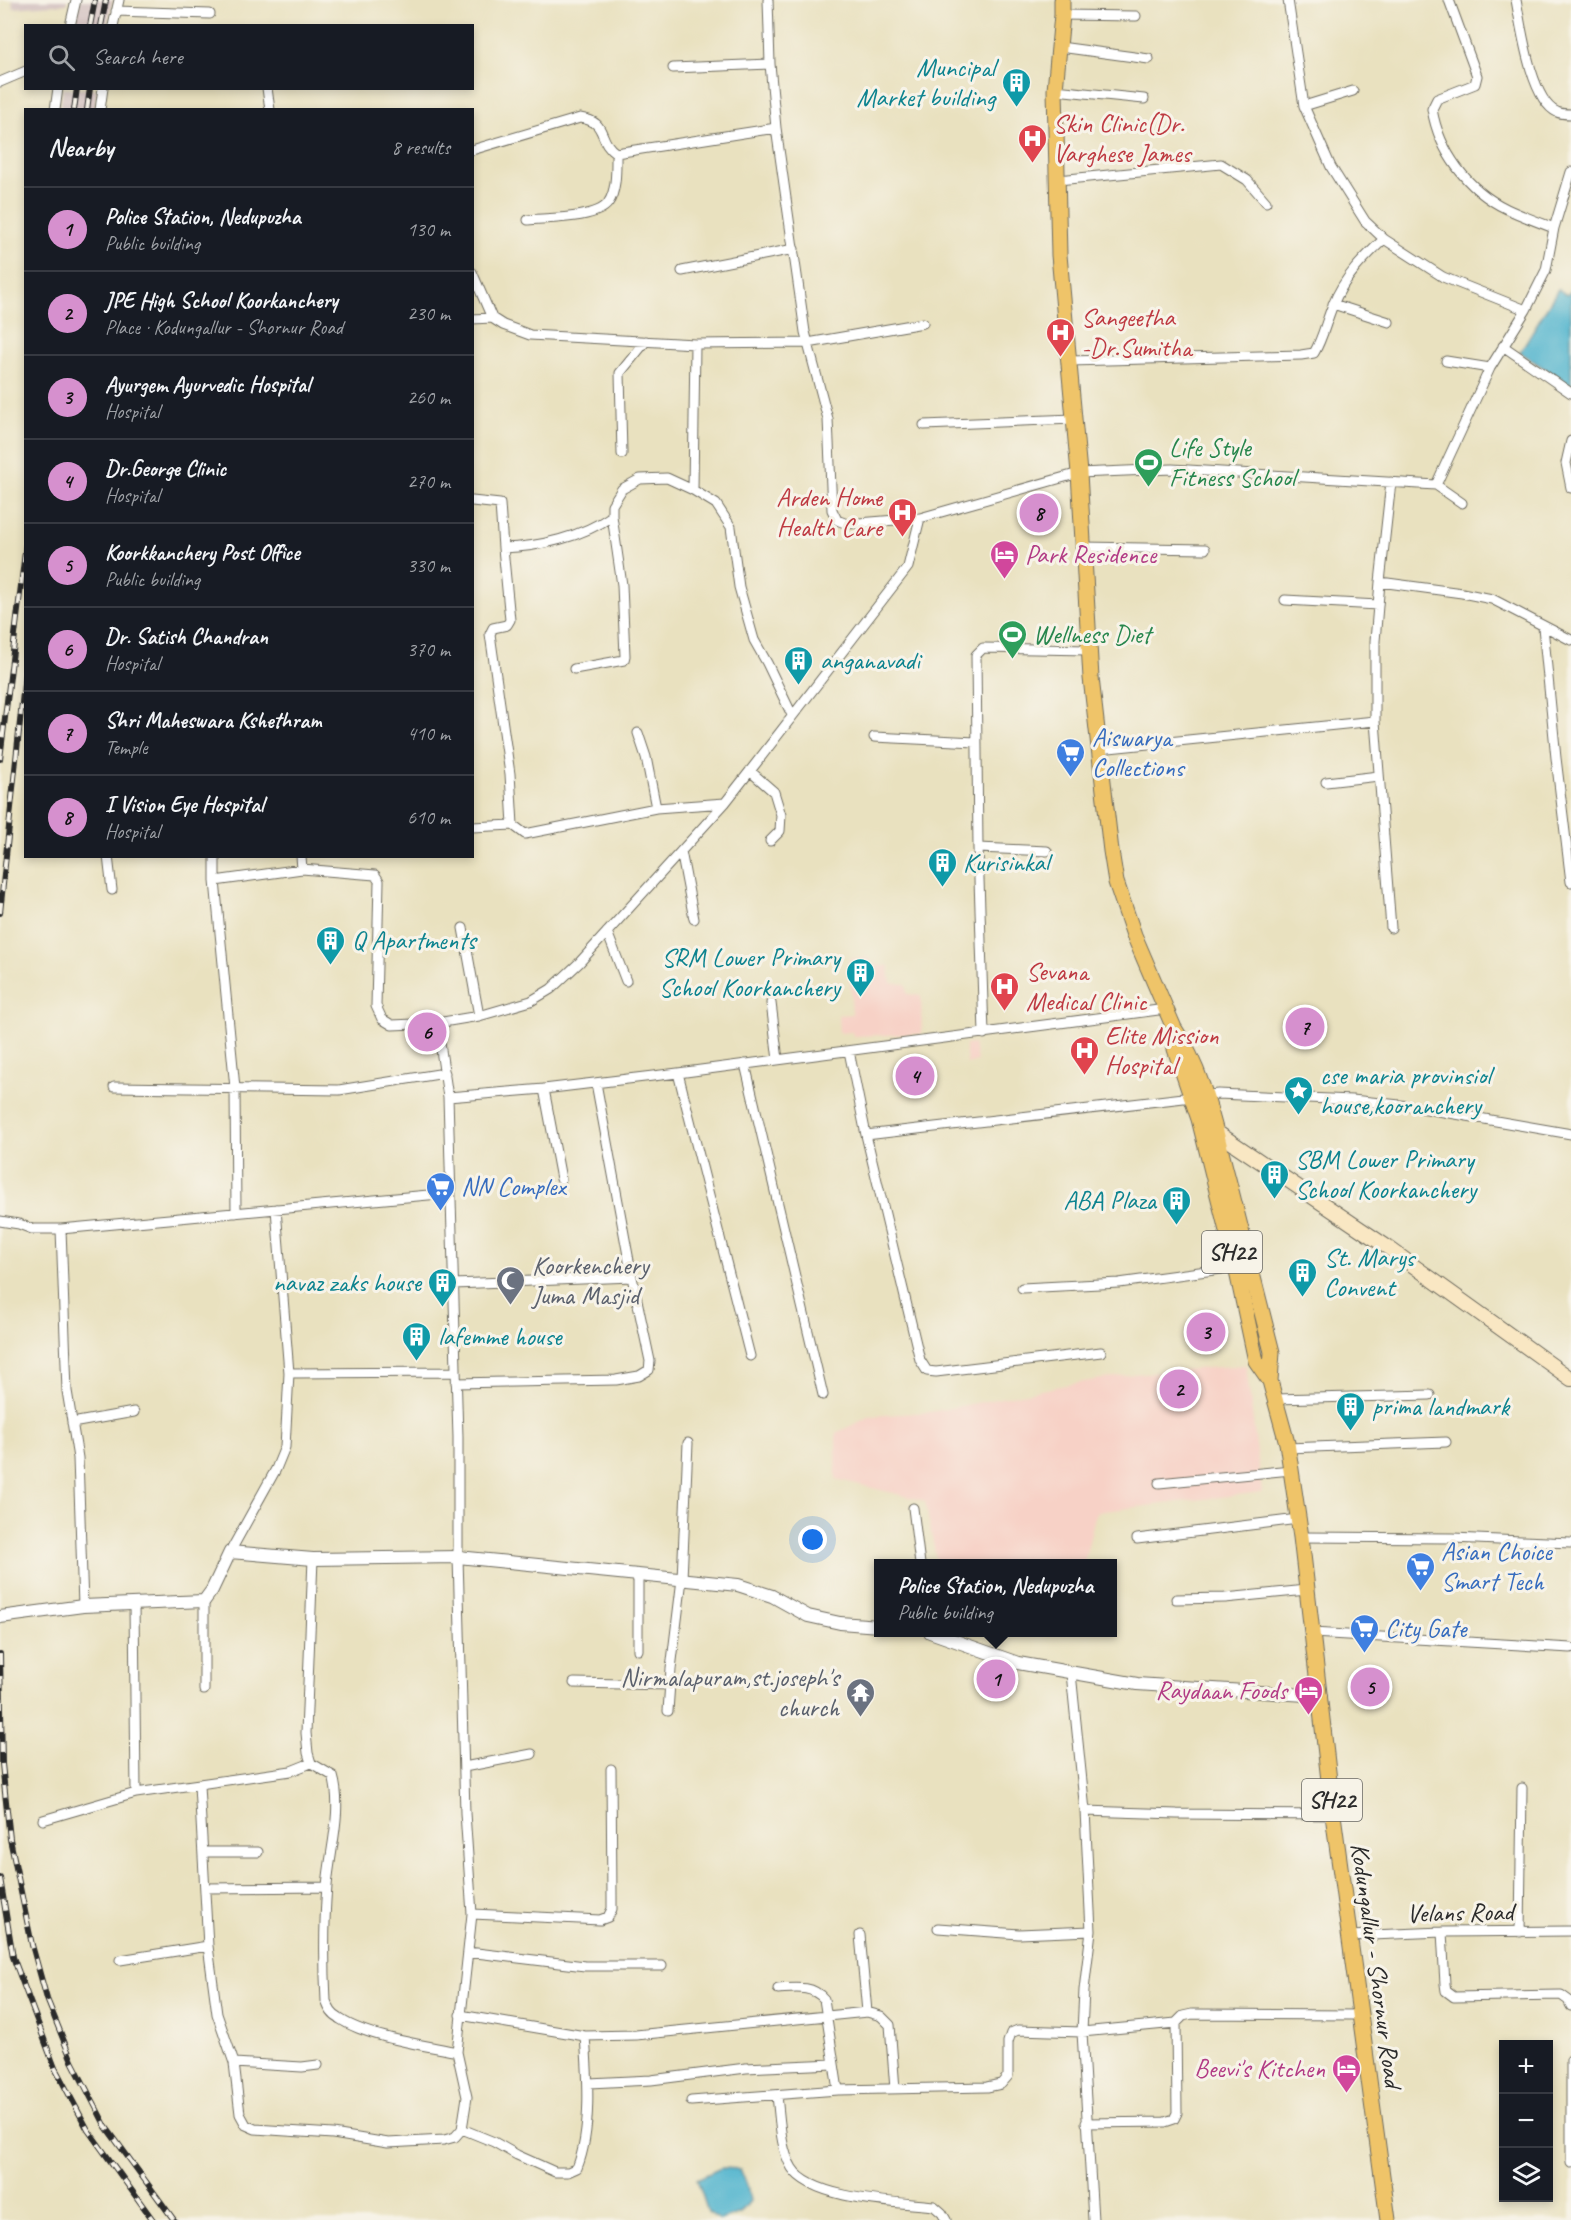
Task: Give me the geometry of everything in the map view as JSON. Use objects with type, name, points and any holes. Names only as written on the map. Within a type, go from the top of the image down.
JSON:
[{"type":"main road","points":[[1062,7],[1055,90],[1058,180],[1056,213],[1079,473],[1088,650],[1116,882],[1134,935],[1174,1028],[1188,1048],[1205,1095],[1272,1352],[1270,1381]]},
{"type":"main road","name":"Kodungallur - Shornur Road","points":[[1205,1095],[1199,1119],[1236,1267],[1256,1361],[1270,1381],[1291,1470],[1321,1696],[1333,1815],[1388,2220]]},
{"type":"main road","points":[[1215,1131],[1390,1249],[1571,1379]]},
{"type":"street","points":[[70,24],[76,0]]},
{"type":"street","points":[[113,24],[119,0]]},
{"type":"street","points":[[768,0],[770,64],[776,128],[808,343],[828,419],[832,510],[837,520],[847,524],[920,518],[1079,473],[1172,470],[1436,485],[1462,503]]},
{"type":"street","points":[[1288,0],[1304,106],[1331,167],[1365,221],[1384,239],[1443,277],[1527,310]]},
{"type":"street","points":[[1449,0],[1477,76],[1475,84],[1437,99],[1431,109],[1451,162],[1471,184],[1504,208],[1554,228]]},
{"type":"street","points":[[1516,0],[1537,89],[1548,105],[1557,112],[1571,114]]},
{"type":"street","points":[[1062,7],[1136,16]]},
{"type":"street","points":[[116,11],[210,14]]},
{"type":"street","points":[[1059,47],[1149,59]]},
{"type":"street","points":[[674,69],[770,64]]},
{"type":"street","points":[[0,82],[24,72]]},
{"type":"street","points":[[56,108],[58,90]]},
{"type":"street","points":[[100,108],[103,90]]},
{"type":"street","points":[[267,90],[270,108]]},
{"type":"street","points":[[1055,90],[1144,99]]},
{"type":"street","points":[[1304,106],[1353,91]]},
{"type":"street","points":[[474,149],[580,118],[591,120],[599,125],[608,147],[616,153],[776,128]]},
{"type":"street","points":[[528,220],[591,214],[603,210],[610,202],[615,179],[616,153]]},
{"type":"street","points":[[1058,180],[1221,164],[1247,180],[1266,202]]},
{"type":"street","points":[[1436,485],[1490,368],[1527,310],[1546,270],[1554,228],[1567,205],[1571,172]]},
{"type":"street","points":[[1070,361],[1301,356],[1314,353],[1320,343],[1333,304],[1349,273],[1384,239]]},
{"type":"street","points":[[682,271],[794,249]]},
{"type":"street","points":[[474,277],[492,318],[503,325],[530,335],[696,344],[808,343],[923,323]]},
{"type":"street","points":[[1333,304],[1389,322]]},
{"type":"street","points":[[474,319],[492,318]]},
{"type":"street","points":[[622,454],[620,373],[646,342]]},
{"type":"street","points":[[693,490],[696,344]]},
{"type":"street","points":[[1503,346],[1571,393]]},
{"type":"street","points":[[1446,361],[1490,368]]},
{"type":"street","points":[[924,425],[1074,419]]},
{"type":"street","points":[[1571,441],[1566,463],[1571,488]]},
{"type":"street","points":[[574,669],[624,660],[622,585],[612,505],[622,489],[640,479],[667,478],[716,504],[725,515],[731,527],[739,587],[753,640],[767,663],[792,715]]},
{"type":"street","points":[[1390,483],[1375,641],[1375,721],[1392,928]]},
{"type":"street","points":[[474,501],[500,504],[510,620],[507,625],[493,628],[490,634],[510,774],[513,825]]},
{"type":"street","points":[[503,548],[518,548],[569,537],[600,524],[612,516]]},
{"type":"street","points":[[215,881],[302,869],[375,875],[379,881],[376,1006],[382,1019],[392,1025],[437,1023],[479,1016],[531,1001],[551,989],[607,932],[725,803],[908,567],[920,518]]},
{"type":"street","points":[[1082,547],[1205,549]]},
{"type":"street","points":[[1380,582],[1492,599],[1571,640]]},
{"type":"street","points":[[1285,600],[1378,605]]},
{"type":"street","points":[[1543,627],[1571,882]]},
{"type":"street","points":[[984,1034],[978,848],[976,655],[983,648],[1088,650]]},
{"type":"street","points":[[1099,749],[1375,721]]},
{"type":"street","points":[[638,733],[646,757],[656,808]]},
{"type":"street","points":[[874,737],[976,742]]},
{"type":"street","points":[[750,771],[774,792],[781,815],[780,831],[770,841]]},
{"type":"street","points":[[1326,782],[1379,776]]},
{"type":"street","points":[[474,827],[513,825],[525,834],[656,808],[725,803]]},
{"type":"street","points":[[978,848],[1047,851]]},
{"type":"street","points":[[681,851],[694,920]]},
{"type":"street","points":[[108,858],[112,890]]},
{"type":"street","points":[[215,858],[215,881],[235,1088],[236,1213]]},
{"type":"street","points":[[302,858],[302,869]]},
{"type":"street","points":[[463,928],[479,1016]]},
{"type":"street","points":[[607,932],[626,981]]},
{"type":"street","points":[[771,1003],[778,1060]]},
{"type":"street","points":[[448,1097],[544,1089],[678,1073],[1166,1009]]},
{"type":"street","points":[[199,1785],[208,1946],[217,2014],[234,2063],[240,2114],[246,2125],[255,2129],[333,2134],[388,2143],[444,2140],[455,2137],[462,2129],[467,2097],[457,2052],[472,1914],[464,1767],[448,1097],[437,1023]]},
{"type":"street","points":[[849,1051],[866,1135],[920,1360],[927,1371],[936,1372],[1101,1352]]},
{"type":"street","points":[[745,1064],[823,1395]]},
{"type":"street","points":[[114,1087],[339,1090],[445,1073]]},
{"type":"street","points":[[678,1073],[750,1356]]},
{"type":"street","points":[[456,1383],[616,1380],[639,1376],[649,1370],[650,1361],[596,1083]]},
{"type":"street","points":[[544,1089],[561,1179]]},
{"type":"street","points":[[866,1135],[1205,1095],[1352,1100],[1398,1105],[1571,1134]]},
{"type":"street","points":[[0,1221],[32,1229],[61,1229],[450,1193]]},
{"type":"street","points":[[204,1690],[204,1601],[276,1469],[285,1446],[289,1373],[276,1209]]},
{"type":"street","points":[[61,1229],[67,1391],[78,1458],[83,1606]]},
{"type":"street","points":[[1022,1288],[1119,1283],[1236,1267]]},
{"type":"street","points":[[454,1284],[632,1277]]},
{"type":"street","points":[[289,1373],[456,1372]]},
{"type":"street","points":[[1275,1399],[1430,1395]]},
{"type":"street","points":[[72,1423],[134,1412]]},
{"type":"street","points":[[1287,1448],[1446,1442]]},
{"type":"street","points":[[668,1712],[682,1579],[687,1443]]},
{"type":"street","points":[[1159,1483],[1291,1470]]},
{"type":"street","points":[[913,1508],[919,1559]]},
{"type":"street","points":[[1137,1539],[1298,1519]]},
{"type":"street","points":[[1301,1537],[1453,1538],[1571,1543]]},
{"type":"street","points":[[230,1552],[313,1559],[458,1557],[738,1585],[772,1596],[808,1616],[840,1623],[874,1626]]},
{"type":"street","points":[[313,1559],[306,1732],[308,1753],[311,1763],[333,1776],[336,1787],[336,1815],[327,1887],[326,2001],[330,2011],[340,2020],[378,2035],[457,2052]]},
{"type":"street","points":[[638,1576],[638,1650]]},
{"type":"street","points":[[1176,1599],[1225,1598],[1307,1590]]},
{"type":"street","points":[[0,1617],[83,1606],[204,1601]]},
{"type":"street","points":[[134,1603],[136,1794]]},
{"type":"street","points":[[1312,1633],[1571,1648]]},
{"type":"street","points":[[944,1637],[1018,1663],[1137,1684],[1321,1696]]},
{"type":"street","points":[[1071,1673],[1085,1811],[1091,1931],[1082,2032],[1093,2220]]},
{"type":"street","points":[[574,1683],[670,1685]]},
{"type":"street","points":[[464,1767],[532,1754]]},
{"type":"street","points":[[42,1821],[136,1794],[291,1772],[311,1763]]},
{"type":"street","points":[[472,1914],[600,1920],[608,1917],[612,1909],[611,1769]]},
{"type":"street","points":[[1520,1932],[1522,1788]]},
{"type":"street","points":[[1085,1811],[1333,1815]]},
{"type":"street","points":[[203,1852],[258,1852]]},
{"type":"street","points":[[205,1888],[327,1887]]},
{"type":"street","points":[[938,1928],[1018,1935],[1091,1931]]},
{"type":"street","name":"Velans Road","points":[[1349,1936],[1442,1932],[1571,1931]]},
{"type":"street","points":[[1442,1932],[1446,1991],[1454,1996],[1548,1994],[1561,1995],[1569,2003]]},
{"type":"street","points":[[860,1935],[867,2012]]},
{"type":"street","points":[[120,1960],[208,1946]]},
{"type":"street","points":[[468,1953],[585,1966],[662,1966]]},
{"type":"street","points":[[778,1989],[810,1988],[824,1999],[838,2090]]},
{"type":"street","points":[[460,2014],[585,2036],[636,2036],[867,2012],[882,2016],[890,2025],[895,2089]]},
{"type":"street","points":[[691,2101],[838,2090],[987,2087],[1000,2084],[1008,2076],[1008,2042],[1011,2033],[1018,2030],[1082,2032],[1176,2023],[1183,2016],[1192,2014],[1359,2014]]},
{"type":"street","points":[[1086,2123],[1165,2122],[1174,2119],[1177,2113],[1176,2023]]},
{"type":"street","points":[[462,2129],[555,2172],[568,2172],[577,2168],[582,2155],[589,2083],[585,2036]]},
{"type":"street","points":[[1571,2060],[1571,2163]]},
{"type":"street","points":[[234,2063],[302,2067],[318,2065]]},
{"type":"street","points":[[589,2083],[651,2080],[747,2068],[834,2064]]},
{"type":"street","points":[[777,2096],[784,2148],[791,2167],[802,2180],[821,2189],[850,2196],[934,2206],[946,2220]]},
{"type":"shaded area","points":[[12,0],[67,0],[67,4],[13,8]]},
{"type":"shaded area","points":[[80,0],[113,0],[107,24],[74,24]]},
{"type":"shaded area","points":[[63,90],[97,90],[95,108],[60,108]]},
{"type":"shaded area","points":[[849,958],[870,958],[871,965],[889,966],[891,983],[906,984],[907,994],[921,995],[922,1034],[853,1036],[852,1032],[839,1033],[838,1015],[852,1014]]},
{"type":"shaded area","points":[[974,1044],[977,1061],[967,1064],[965,1045]]},
{"type":"shaded area","points":[[1246,1365],[1262,1492],[1096,1512],[1085,1559],[936,1559],[925,1501],[836,1479],[836,1433],[871,1416],[931,1412],[1133,1374]]},
{"type":"water","points":[[1558,289],[1567,295],[1571,291],[1571,386],[1520,352]]},
{"type":"water","points":[[721,2168],[740,2169],[747,2185],[750,2201],[740,2213],[720,2220],[708,2212],[697,2179]]},
{"type":"railway","points":[[90,24],[95,0]]},
{"type":"railway","points":[[101,24],[106,0]]},
{"type":"railway","points":[[74,108],[77,90]]},
{"type":"railway","points":[[87,108],[90,90]]},
{"type":"railway","points":[[0,759],[24,561]]},
{"type":"railway","points":[[0,913],[24,683]]},
{"type":"railway","points":[[0,1654],[2,1764],[10,1839],[32,1945],[47,1999],[72,2061],[106,2127],[174,2220]]},
{"type":"railway","points":[[0,1878],[13,1957],[55,2068],[88,2130],[153,2220]]},
{"type":"place","name":"Muncipal Market building","points":[[1016,108]]},
{"type":"place","name":"Skin Clinic(Dr. Varghese James","points":[[1032,164]]},
{"type":"place","name":"Sangeetha -Dr.Sumitha","points":[[1060,358]]},
{"type":"place","name":"Life Style Fitness School","points":[[1148,488]]},
{"type":"place","name":"I Vision Eye Hospital","points":[[1039,513]]},
{"type":"place","name":"Arden Home Health Care","points":[[903,538]]},
{"type":"place","name":"Park Residence","points":[[1004,580]]},
{"type":"place","name":"Wellness Diet","points":[[1012,660]]},
{"type":"place","name":"anganavadi","points":[[799,686]]},
{"type":"place","name":"Aiswarya Collections","points":[[1071,778]]},
{"type":"place","name":"Kurisinkal","points":[[942,888]]},
{"type":"place","name":"Q Apartments","points":[[331,966]]},
{"type":"place","name":"SRM Lower Primary School Koorkanchery","points":[[861,998]]},
{"type":"place","name":"Sevana Medical Clinic","points":[[1005,1012]]},
{"type":"place","name":"Shri Maheswara Kshethram","points":[[1305,1027]]},
{"type":"place","name":"Dr. Satish Chandran","points":[[427,1032]]},
{"type":"place","name":"Dr.George Clinic","points":[[915,1076]]},
{"type":"place","name":"Elite Mission Hospital","points":[[1084,1076]]},
{"type":"place","name":"cse maria provinsiol house,kooranchery","points":[[1299,1116]]},
{"type":"place","name":"SBM Lower Primary School Koorkanchery","points":[[1274,1200]]},
{"type":"place","name":"NN Complex","points":[[440,1212]]},
{"type":"place","name":"ABA Plaza","points":[[1177,1226]]},
{"type":"place","name":"St. Marys Convent","points":[[1303,1298]]},
{"type":"place","name":"Koorkenchery Juma Masjid","points":[[511,1306]]},
{"type":"place","name":"navaz zaks house","points":[[442,1308]]},
{"type":"place","name":"Ayurgem Ayurvedic Hospital","points":[[1206,1332]]},
{"type":"place","name":"lafemme house","points":[[417,1362]]},
{"type":"place","name":"JPE High School Koorkanchery","points":[[1179,1389]]},
{"type":"place","name":"prima landmark","points":[[1351,1432]]},
{"type":"place","name":"Asian Choice Smart Tech","points":[[1420,1592]]},
{"type":"place","name":"City Gate","points":[[1364,1654]]},
{"type":"place","name":"Police Station, Nedupuzha","points":[[996,1679]]},
{"type":"place","name":"Koorkkanchery Post Office","points":[[1370,1687]]},
{"type":"place","name":"Raydaan Foods","points":[[1308,1716]]},
{"type":"place","name":"Nirmalapuram,st.joseph's church","points":[[860,1718]]},
{"type":"place","name":"Beevi's Kitchen","points":[[1346,2094]]}]
